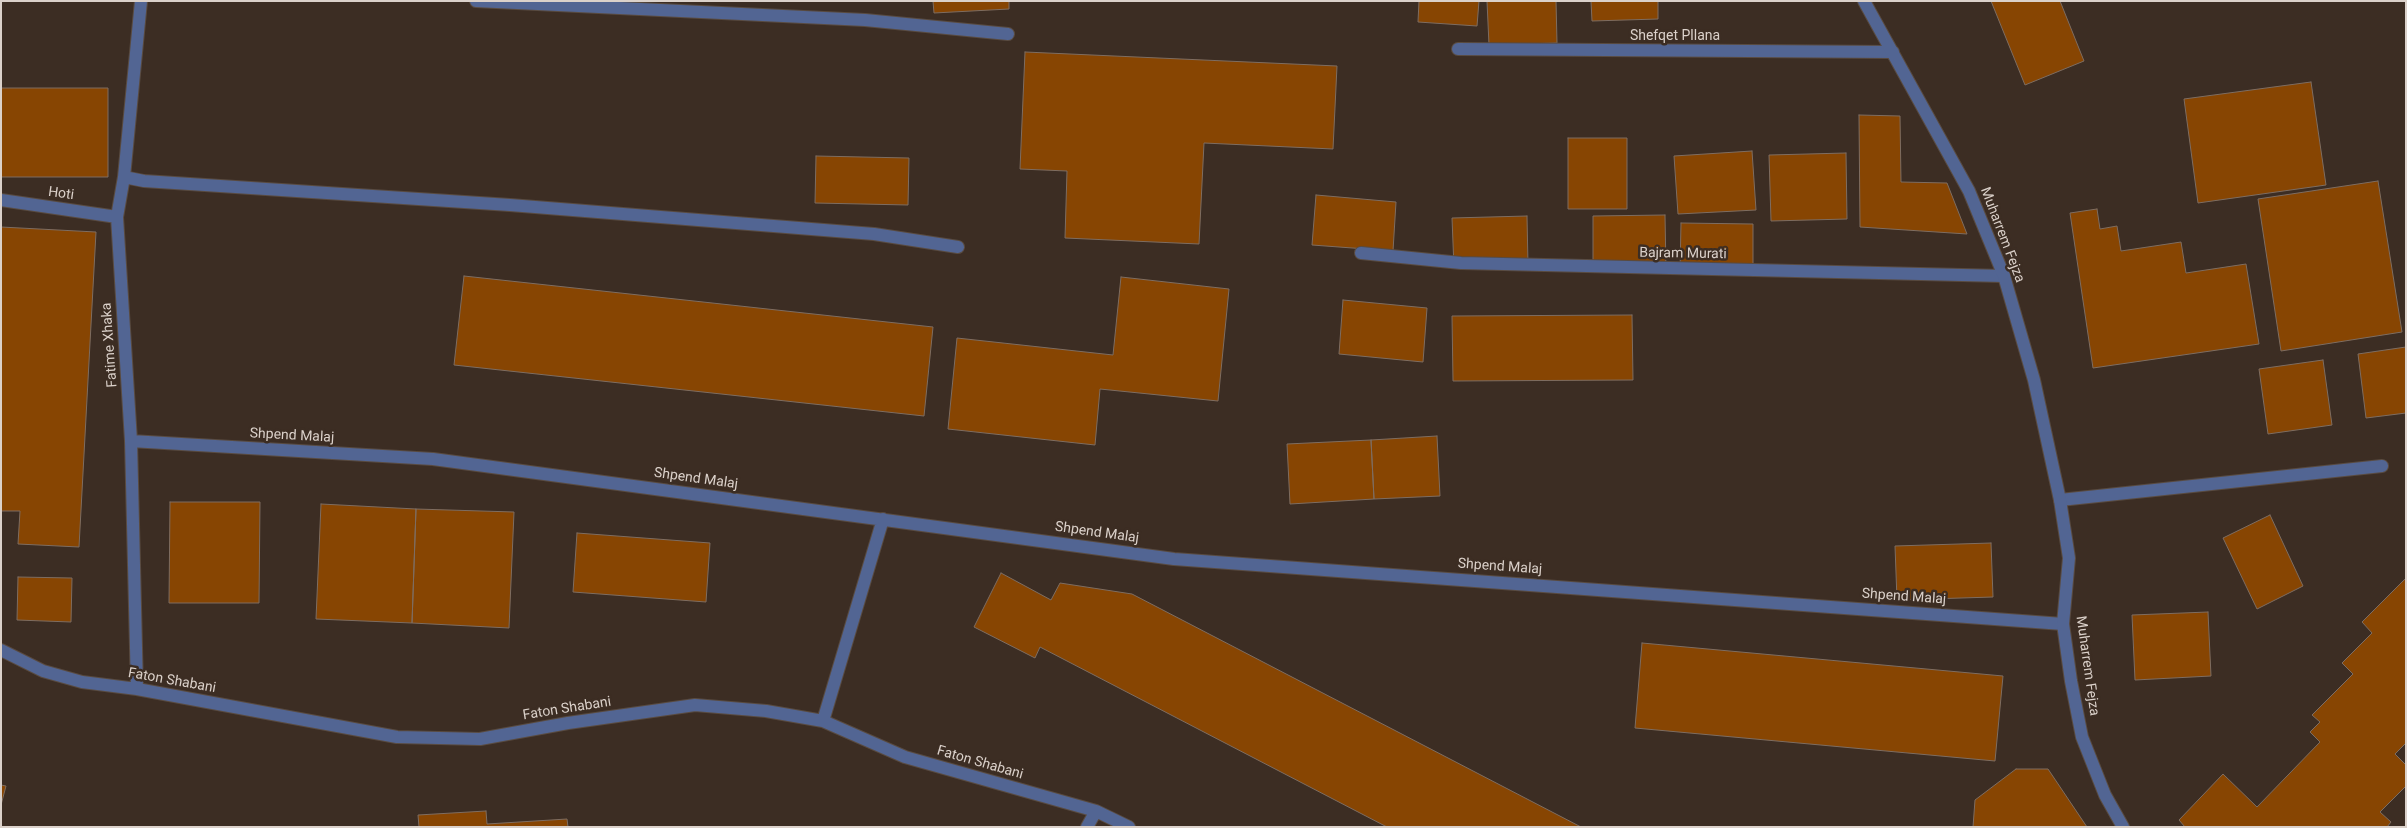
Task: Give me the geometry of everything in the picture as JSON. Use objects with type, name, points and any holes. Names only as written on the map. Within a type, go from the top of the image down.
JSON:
[{"type":"street","name":"Fatime Xhaka","points":[[137,689],[131,441],[117,217],[124,177],[141,1]]},
{"type":"street","points":[[476,1],[865,20],[1008,34]]},
{"type":"street","name":"Muharrem Fejza","points":[[1864,1],[1969,191],[2004,276],[2034,380],[2060,500],[2068,558],[2063,624],[2071,681],[2082,736],[2105,795],[2123,827]]},
{"type":"street","name":"Shefqet Pllana","points":[[1458,49],[1892,52]]},
{"type":"street","points":[[124,177],[144,181],[500,205],[874,234],[958,247]]},
{"type":"street","name":"Hoti","points":[[1,200],[117,217]]},
{"type":"street","name":"Bajram Murati","points":[[1361,253],[1461,263],[2004,276]]},
{"type":"street","name":"Shpend Malaj","points":[[131,441],[432,459],[1174,559],[2063,624]]},
{"type":"street","points":[[2060,500],[2382,466]]},
{"type":"street","points":[[823,721],[884,519]]},
{"type":"street","name":"Faton Shabani","points":[[1,650],[43,671],[82,682],[137,689],[397,737],[480,739],[568,723],[695,705],[766,711],[823,721],[904,758],[1096,811],[1129,827]]},
{"type":"street","points":[[1087,827],[1096,811]]},
{"type":"building","points":[[933,1],[1009,1],[1009,9],[934,13]]},
{"type":"building","points":[[1419,1],[1479,1],[1477,26],[1418,22]]},
{"type":"building","points":[[1487,1],[1556,1],[1557,43],[1489,45]]},
{"type":"building","points":[[1591,1],[1658,1],[1658,19],[1592,21]]},
{"type":"building","points":[[1991,1],[2060,1],[2084,61],[2025,85]]},
{"type":"building","points":[[1025,52],[1337,66],[1333,149],[1204,143],[1199,244],[1065,238],[1067,171],[1020,169]]},
{"type":"building","points":[[2311,82],[2326,185],[2198,203],[2184,99]]},
{"type":"building","points":[[1,88],[108,88],[108,177],[1,177]]},
{"type":"building","points":[[1859,115],[1900,116],[1901,182],[1947,183],[1967,234],[1860,227]]},
{"type":"building","points":[[1568,138],[1627,138],[1627,209],[1568,209]]},
{"type":"building","points":[[1752,151],[1756,210],[1678,214],[1674,156]]},
{"type":"building","points":[[1846,153],[1847,219],[1771,221],[1769,155]]},
{"type":"building","points":[[816,156],[909,158],[908,205],[815,203]]},
{"type":"building","points":[[2378,181],[2402,332],[2281,351],[2258,199]]},
{"type":"building","points":[[1316,195],[1396,202],[1393,251],[1312,245]]},
{"type":"building","points":[[2097,209],[2100,229],[2117,226],[2121,251],[2181,242],[2186,273],[2246,264],[2259,344],[2093,368],[2070,213]]},
{"type":"building","points":[[1665,215],[1666,270],[1593,270],[1593,216]]},
{"type":"building","points":[[1527,216],[1528,265],[1454,268],[1452,218]]},
{"type":"building","points":[[1681,223],[1753,224],[1753,272],[1680,271]]},
{"type":"building","points":[[1,227],[96,232],[79,547],[18,544],[20,511],[1,511]]},
{"type":"building","points":[[464,276],[933,327],[924,416],[454,365]]},
{"type":"building","points":[[1121,277],[1229,289],[1218,401],[1100,389],[1095,445],[948,429],[957,338],[1113,355]]},
{"type":"building","points":[[1343,300],[1427,308],[1423,362],[1339,354]]},
{"type":"building","points":[[1632,315],[1633,380],[1453,381],[1452,316]]},
{"type":"building","points":[[2406,347],[2406,413],[2366,418],[2358,354]]},
{"type":"building","points":[[2323,360],[2332,425],[2268,434],[2259,369]]},
{"type":"building","points":[[1437,436],[1440,496],[1374,499],[1371,440]]},
{"type":"building","points":[[1371,440],[1374,499],[1290,504],[1287,444]]},
{"type":"building","points":[[170,502],[260,502],[259,603],[169,603]]},
{"type":"building","points":[[321,504],[416,509],[412,623],[316,619]]},
{"type":"building","points":[[416,509],[514,512],[509,628],[412,623]]},
{"type":"building","points":[[2270,515],[2303,586],[2257,609],[2223,538]]},
{"type":"building","points":[[577,533],[710,543],[706,602],[573,592]]},
{"type":"building","points":[[1991,543],[1993,597],[1897,600],[1895,546]]},
{"type":"building","points":[[1001,573],[1051,600],[1060,583],[1132,594],[1581,827],[1387,827],[1040,647],[1035,658],[974,627]]},
{"type":"building","points":[[18,577],[72,578],[71,622],[17,620]]},
{"type":"building","points":[[2406,578],[2406,743],[2395,754],[2406,765],[2406,786],[2380,812],[2391,822],[2387,827],[2185,827],[2179,820],[2223,774],[2257,807],[2320,742],[2310,732],[2320,722],[2312,715],[2353,674],[2342,663],[2372,633],[2362,622]]},
{"type":"building","points":[[2208,612],[2211,676],[2135,680],[2132,615]]},
{"type":"building","points":[[1642,643],[2003,676],[1995,761],[1635,728]]},
{"type":"building","points":[[2016,769],[2048,769],[2087,827],[1973,827],[1975,800]]},
{"type":"building","points":[[1,785],[6,786],[1,805]]},
{"type":"building","points":[[486,811],[487,824],[567,819],[568,827],[419,827],[418,815]]}]
